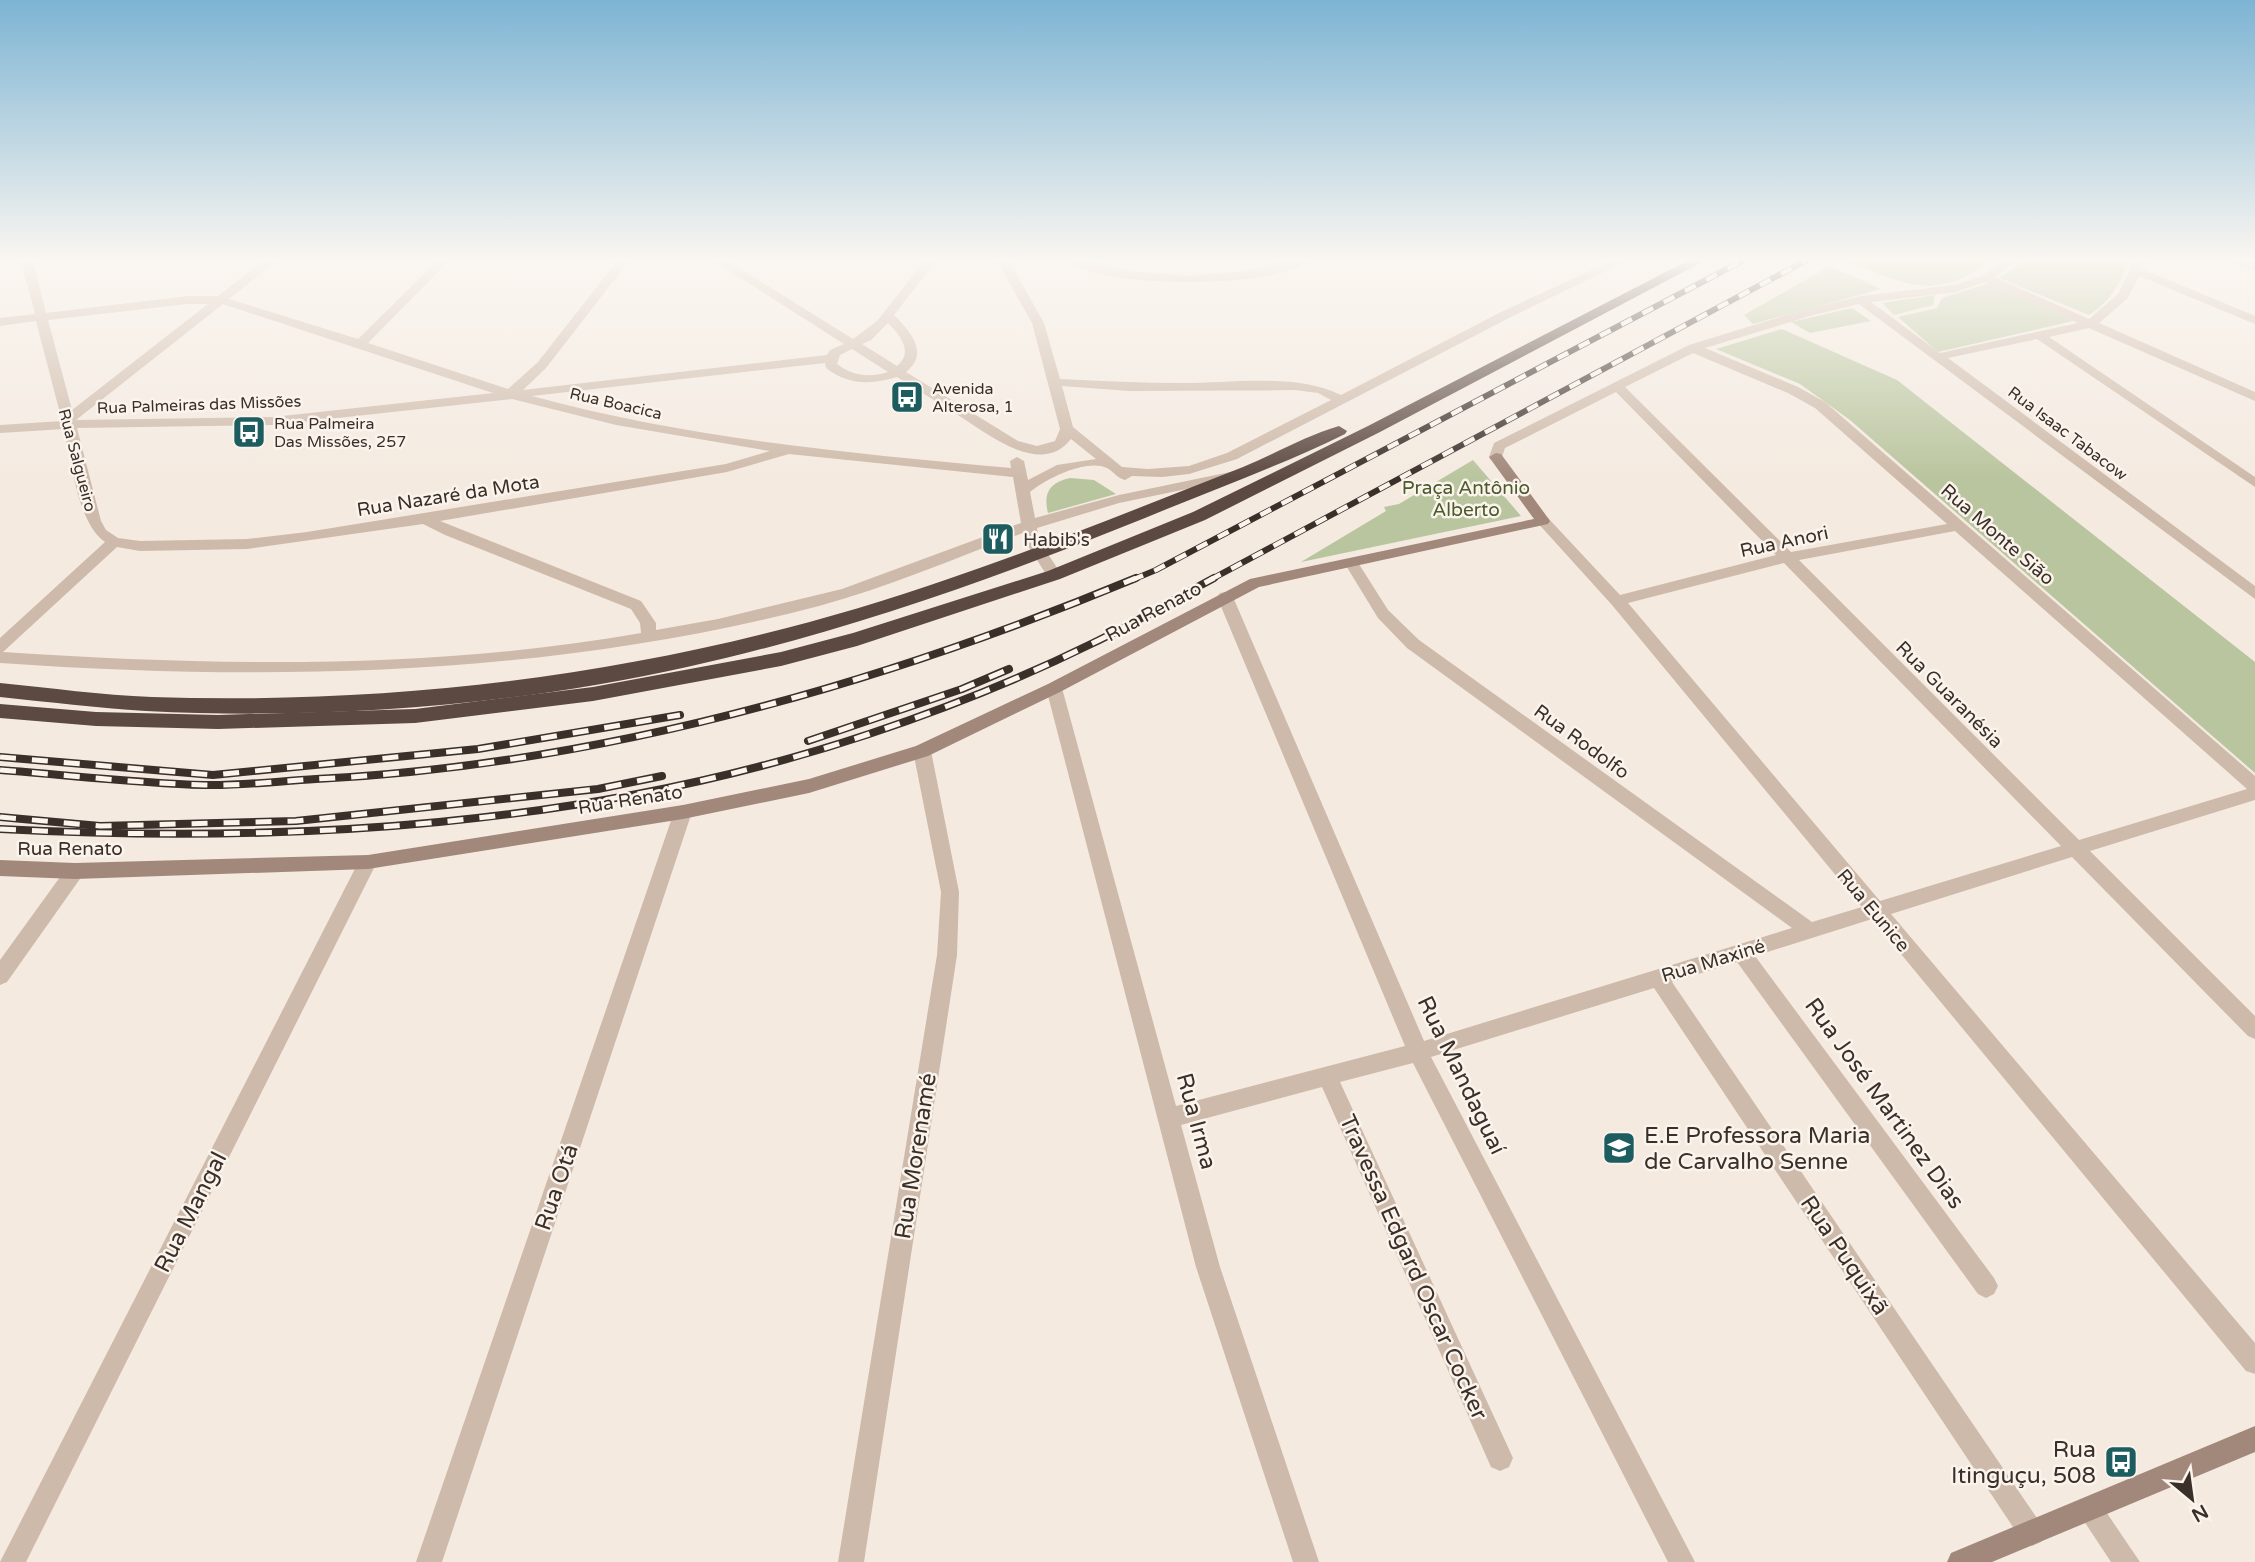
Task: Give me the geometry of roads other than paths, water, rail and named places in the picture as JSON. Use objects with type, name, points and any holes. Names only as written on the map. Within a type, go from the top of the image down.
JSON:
[{"type":"highway","points":[[0,691],[150,704],[384,700],[615,674],[680,661],[912,600],[1040,554],[1330,436],[1529,334]]},
{"type":"highway","points":[[0,711],[96,719],[218,722],[403,716],[507,706],[634,687],[781,659],[857,639],[1054,575],[1199,516],[1556,334]]},
{"type":"highway","points":[[1105,554],[1159,520],[1162,513],[1160,505]]},
{"type":"street","name":"Rua Salgueiro","points":[[45,334],[94,521],[101,533],[114,542]]},
{"type":"street","points":[[68,423],[179,334]]},
{"type":"street","name":"Rua Boacica","points":[[328,334],[510,395],[649,429],[784,451],[1017,473]]},
{"type":"street","points":[[360,344],[370,334]]},
{"type":"street","points":[[510,395],[542,365],[566,334]]},
{"type":"street","points":[[839,334],[1013,444],[1036,450],[1049,449],[1067,436],[1041,334]]},
{"type":"street","points":[[870,334],[841,348],[831,358],[830,365],[835,370],[856,378],[901,372],[910,364],[913,356],[912,346],[906,334]]},
{"type":"street","points":[[1022,492],[1034,480],[1059,468],[1088,462],[1159,474],[1198,470],[1232,456],[1469,334]]},
{"type":"street","points":[[1617,386],[1693,348],[1739,334]]},
{"type":"street","name":"Rua Isaac Tabacow","points":[[1906,334],[2255,594]]},
{"type":"street","points":[[1937,357],[2044,334]]},
{"type":"street","points":[[2113,334],[2255,397]]},
{"type":"street","points":[[2039,335],[2255,484]]},
{"type":"street","name":"Rua Monte Sião","points":[[1693,348],[1793,390],[1820,405],[2255,786]]},
{"type":"street","name":"Rua Palmeiras das Missões","points":[[0,429],[68,423],[248,424],[831,358]]},
{"type":"street","points":[[1053,382],[1130,387],[1295,386],[1321,390],[1342,400]]},
{"type":"street","name":"Rua Eunice","points":[[1617,386],[1499,446],[1496,457],[1543,520],[1617,601],[2255,1362]]},
{"type":"street","name":"Rua Guaranésia","points":[[1617,386],[2255,1030]]},
{"type":"street","points":[[1067,429],[1160,505]]},
{"type":"street","points":[[1013,444],[1032,541],[1054,575]]},
{"type":"street","name":"Rua Nazaré da Mota","points":[[114,542],[140,546],[247,544],[425,519],[727,468],[784,451]]},
{"type":"street","points":[[0,657],[81,664],[388,666],[463,662],[649,637],[821,601],[911,571],[1029,526],[1146,492],[1238,474]]},
{"type":"street","points":[[425,519],[450,532],[636,606],[645,615],[649,637]]},
{"type":"street","points":[[1225,597],[1270,579],[1352,564],[1543,520]]},
{"type":"street","name":"Rua Anori","points":[[1617,601],[1785,558],[1960,526]]},
{"type":"street","points":[[0,647],[114,542]]},
{"type":"street","name":"Rua Rodolfo","points":[[1352,564],[1383,614],[1413,644],[1809,930]]},
{"type":"street","name":"Rua Renato","points":[[0,868],[75,871],[368,862],[683,811],[809,786],[922,751],[1055,688],[1225,597]]},
{"type":"street","name":"Rua Mandaguaí","points":[[1225,597],[1418,1052],[1682,1562]]},
{"type":"street","name":"Rua Irma","points":[[1055,688],[1208,1267],[1307,1562]]},
{"type":"street","name":"Rua Morenamé","points":[[851,1562],[947,955],[950,892],[922,751]]},
{"type":"street","name":"Rua Maxiné","points":[[1169,1118],[1418,1052],[2255,793]]},
{"type":"street","name":"Rua Otá","points":[[429,1562],[683,811]]},
{"type":"street","name":"Rua Mangal","points":[[12,1562],[368,862]]},
{"type":"street","points":[[0,976],[75,871]]},
{"type":"street","name":"Rua José Martinez Dias","points":[[1741,952],[1986,1286]]},
{"type":"street","name":"Rua Puquixã","points":[[1658,977],[2032,1533]]},
{"type":"street","name":"Travessa Edgard Oscar Cocker","points":[[1327,1076],[1500,1458]]},
{"type":"street","points":[[1960,1562],[2255,1439]]},
{"type":"street","points":[[2089,1509],[2127,1562]]},
{"type":"railway","points":[[1132,580],[1156,570],[1604,334]]},
{"type":"railway","points":[[1210,580],[1669,334]]},
{"type":"railway","points":[[0,770],[153,783],[232,785],[422,771],[527,757],[631,738],[734,714],[837,685],[938,653],[1136,578]]},
{"type":"railway","points":[[0,829],[219,834],[329,830],[439,822],[548,809],[656,790],[763,765],[869,734],[953,704],[1091,644],[1214,578]]},
{"type":"railway","points":[[808,741],[962,689],[1009,669]]},
{"type":"railway","points":[[0,757],[213,775],[478,749],[680,715]]},
{"type":"railway","points":[[0,817],[100,826],[296,821],[598,789],[662,776]]},
{"type":"place","name":"Avenida Alterosa, 1","points":[[907,397]]},
{"type":"place","name":"Rua Palmeira Das Missões, 257","points":[[249,432]]},
{"type":"place","name":"Habib's","points":[[998,539]]},
{"type":"place","name":"E.E Professora Maria de Carvalho Senne","points":[[1619,1148]]},
{"type":"place","name":"Rua Itinguçu, 508","points":[[2121,1462]]},
{"type":"park label","name":"Praça Antônio Alberto","points":[[1466,498]]}]
